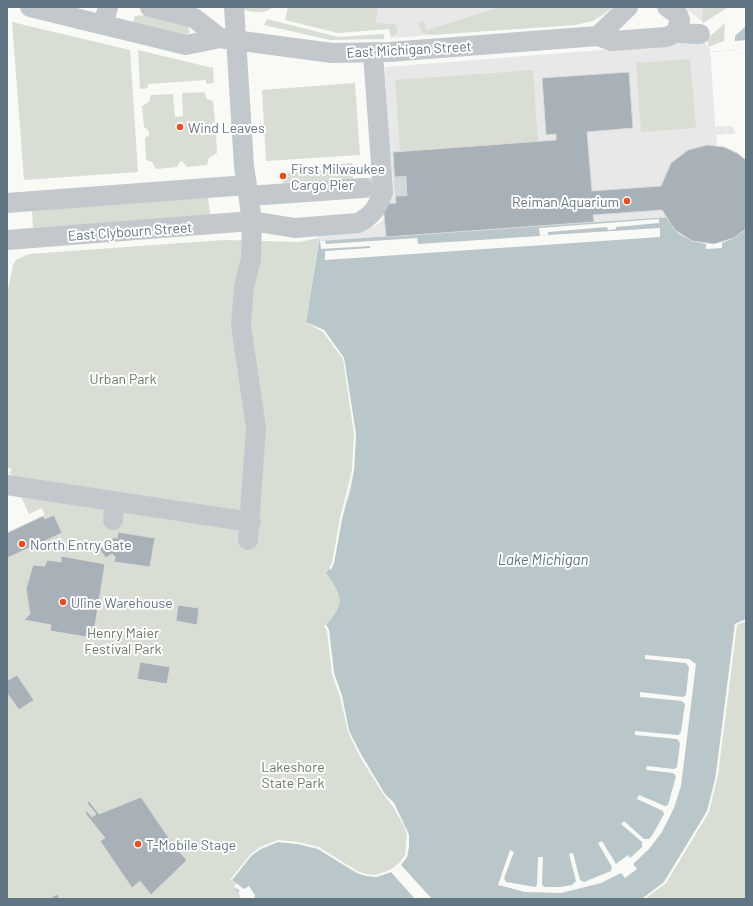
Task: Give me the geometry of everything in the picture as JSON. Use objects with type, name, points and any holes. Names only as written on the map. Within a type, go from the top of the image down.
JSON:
[{"type":"street","name":"East Michigan Street","points":[[30,7],[106,16],[186,45],[229,39],[332,53],[373,53],[598,36],[612,41],[666,37],[676,33],[700,34]]},
{"type":"street","name":"East Michigan Street","points":[[150,7],[194,18],[229,39]]},
{"type":"street","points":[[7,485],[114,511],[249,531],[256,428],[241,325],[244,287],[251,258],[252,221],[229,39],[234,7]]},
{"type":"street","points":[[598,36],[628,7]]},
{"type":"street","points":[[667,7],[678,15],[680,20],[680,26],[676,33]]},
{"type":"street","name":"East Clybourn Street","points":[[7,240],[252,221],[294,228],[358,223],[366,219],[376,209],[383,192],[373,53]]},
{"type":"street","points":[[7,203],[248,190],[363,188]]},
{"type":"shaded area","points":[[378,7],[613,7],[601,17],[584,23],[393,38],[396,35],[397,27],[376,23]]},
{"type":"shaded area","points":[[683,7],[725,7],[702,21]]},
{"type":"shaded area","points":[[704,42],[709,47],[710,52],[715,127],[731,126],[736,134],[716,135],[717,145],[746,229],[666,217],[319,241],[318,234],[359,231],[375,226],[382,221],[388,211],[390,201],[385,67]]},
{"type":"green space","points":[[234,7],[273,7],[264,12],[259,12]]},
{"type":"green space","points":[[288,7],[378,7],[376,23],[395,24],[397,27],[397,34],[391,38],[389,29],[338,33],[285,20]]},
{"type":"green space","points":[[500,7],[613,7],[593,21],[575,25],[431,35],[423,33],[418,23],[424,21],[427,30]]},
{"type":"green space","points":[[703,7],[725,7],[727,8],[703,23]]},
{"type":"green space","points":[[148,15],[188,26],[190,32],[187,35],[133,23],[135,16]]},
{"type":"green space","points":[[267,19],[338,37],[384,34],[384,39],[330,40],[264,25]]},
{"type":"green space","points":[[12,22],[130,50],[138,172],[24,180]]},
{"type":"green space","points":[[725,23],[724,41],[709,47],[707,39]]},
{"type":"green space","points":[[138,50],[213,68],[214,83],[206,84],[206,80],[148,84],[148,88],[140,89]]},
{"type":"green space","points":[[690,59],[696,128],[641,132],[636,63]]},
{"type":"green space","points":[[533,70],[538,142],[400,151],[395,80]]},
{"type":"green space","points":[[355,83],[360,155],[266,161],[262,90]]},
{"type":"green space","points":[[204,92],[207,99],[213,101],[215,122],[212,123],[210,128],[216,133],[217,153],[209,158],[207,165],[187,167],[182,161],[177,167],[156,169],[152,162],[146,160],[145,138],[149,135],[149,131],[144,127],[142,106],[149,102],[151,95],[173,94],[175,117],[183,116],[182,93]]},
{"type":"green space","points":[[352,163],[353,179],[283,184],[282,173],[327,170],[327,165]]},
{"type":"green space","points":[[208,196],[210,215],[33,228],[32,209]]},
{"type":"green space","points":[[319,238],[306,321],[324,330],[344,358],[356,434],[354,470],[334,563],[326,573],[336,588],[340,599],[337,610],[326,625],[394,803],[409,835],[409,847],[401,865],[376,877],[232,880],[237,882],[234,887],[241,899],[7,899],[7,533],[45,515],[42,508],[29,514],[19,492],[24,482],[9,473],[12,470],[7,466],[7,294],[13,265],[16,260],[29,254],[223,240],[299,242]]},
{"type":"green space","points":[[746,619],[746,899],[642,899],[722,717],[735,624]]},
{"type":"water","points":[[746,26],[746,40],[735,41],[735,36]]},
{"type":"water","name":"Lake Michigan","points":[[737,50],[737,54],[746,53],[746,619],[735,624],[713,794],[707,812],[664,882],[642,899],[241,899],[234,887],[236,882],[232,880],[252,855],[261,849],[278,842],[298,844],[318,849],[357,873],[376,877],[391,872],[407,857],[409,835],[394,803],[385,794],[349,731],[342,696],[334,673],[329,630],[326,625],[337,610],[340,599],[336,588],[326,573],[334,563],[342,519],[350,492],[354,470],[356,434],[344,358],[324,330],[306,322],[319,241],[669,217],[721,204],[716,135],[736,133],[731,126],[715,127],[710,52]]},
{"type":"pier","points":[[737,50],[737,54],[746,53],[746,169],[717,151],[716,135],[736,133],[731,126],[715,127],[710,52]]},
{"type":"pier","points":[[666,217],[746,221],[746,229],[734,238],[722,243],[722,248],[706,249],[706,244],[692,241],[679,234]]},
{"type":"pier","points":[[659,219],[659,223],[616,227],[616,229],[608,230],[607,227],[548,232],[548,235],[660,228],[660,237],[325,260],[325,251],[370,248],[370,246],[321,249],[320,241],[325,241],[326,244],[417,238],[418,244],[540,236],[539,228]]},
{"type":"pier","points":[[305,322],[324,330],[344,358],[356,434],[354,470],[342,519],[334,563],[331,570],[329,568],[332,563],[340,518],[352,470],[354,434],[343,359],[323,332]]},
{"type":"pier","points":[[746,619],[746,621],[737,625],[718,775],[709,812],[666,883],[645,899],[642,899],[664,882],[707,811],[716,775],[735,624]]},
{"type":"pier","points":[[326,625],[329,630],[334,673],[342,696],[349,731],[385,794],[394,803],[409,835],[407,857],[401,865],[432,899],[415,899],[391,872],[376,877],[366,876],[357,873],[318,849],[298,844],[278,842],[261,849],[252,855],[232,880],[230,880],[251,854],[260,847],[278,840],[298,842],[319,847],[357,871],[366,874],[375,875],[390,870],[405,856],[407,835],[404,826],[360,757],[348,732],[340,697],[332,674],[327,631],[324,626]]},
{"type":"pier","points":[[645,655],[689,659],[696,664],[681,786],[674,808],[662,832],[649,849],[633,864],[637,869],[625,878],[621,873],[601,883],[561,893],[525,892],[498,885],[510,850],[514,852],[504,878],[506,882],[535,887],[537,885],[538,857],[543,857],[542,885],[545,887],[560,887],[572,885],[576,881],[569,854],[573,853],[580,880],[584,882],[611,871],[612,867],[598,843],[602,841],[616,864],[628,855],[630,858],[642,847],[642,842],[621,824],[624,821],[644,839],[649,839],[653,834],[664,814],[663,811],[637,799],[639,795],[665,806],[668,805],[676,776],[673,773],[646,770],[647,766],[674,769],[677,767],[680,743],[677,739],[635,735],[635,731],[678,735],[681,732],[685,704],[682,701],[640,697],[640,692],[683,697],[686,695],[689,667],[686,663],[645,659]]},
{"type":"pier","points":[[236,883],[244,889],[249,886],[255,895],[254,899],[241,899],[238,892],[240,891],[234,887]]},
{"type":"building","points":[[629,72],[633,128],[587,132],[592,191],[661,186],[671,163],[688,150],[707,145],[724,147],[737,153],[746,160],[746,229],[734,238],[714,244],[692,241],[675,230],[662,210],[593,215],[594,222],[386,237],[383,204],[396,203],[393,152],[556,140],[556,134],[546,135],[542,78]]},
{"type":"building","name":"North Entry Gate","points":[[54,515],[62,533],[7,558],[7,533],[43,516],[45,519]]},
{"type":"building","points":[[118,532],[155,538],[150,567],[114,562],[115,557],[112,554],[106,558],[99,549],[115,537],[117,539]]},
{"type":"building","name":"Uline Warehouse","points":[[61,556],[105,564],[93,638],[50,631],[51,625],[24,620],[30,614],[26,589],[33,565],[45,566],[47,560],[61,562]]},
{"type":"building","points":[[178,605],[199,608],[197,625],[176,621]]},
{"type":"building","points":[[140,662],[170,667],[167,684],[137,679]]},
{"type":"building","points":[[17,675],[34,700],[19,710],[7,693],[7,681]]},
{"type":"building","name":"T-Mobile Stage","points":[[141,797],[175,847],[187,860],[151,895],[140,881],[132,888],[100,841],[105,838],[85,813],[87,811],[92,817],[96,814],[87,803],[89,801],[99,814]]},
{"type":"building","points":[[57,894],[60,899],[49,899]]},
{"type":"tunnel","points":[[365,188],[407,186]]},
{"type":"place","name":"Wind Leaves","points":[[180,127]]},
{"type":"place","name":"First Milwaukee Cargo Pier","points":[[283,176]]},
{"type":"place","name":"Reiman Aquarium","points":[[627,201]]},
{"type":"place","name":"North Entry Gate","points":[[22,544]]},
{"type":"place","name":"Uline Warehouse","points":[[63,602]]},
{"type":"place","name":"T-Mobile Stage","points":[[138,844]]},
{"type":"park label","name":"Urban Park","points":[[123,378]]},
{"type":"park label","name":"Henry Maier Festival Park","points":[[123,640]]},
{"type":"park label","name":"Lakeshore State Park","points":[[293,774]]}]
